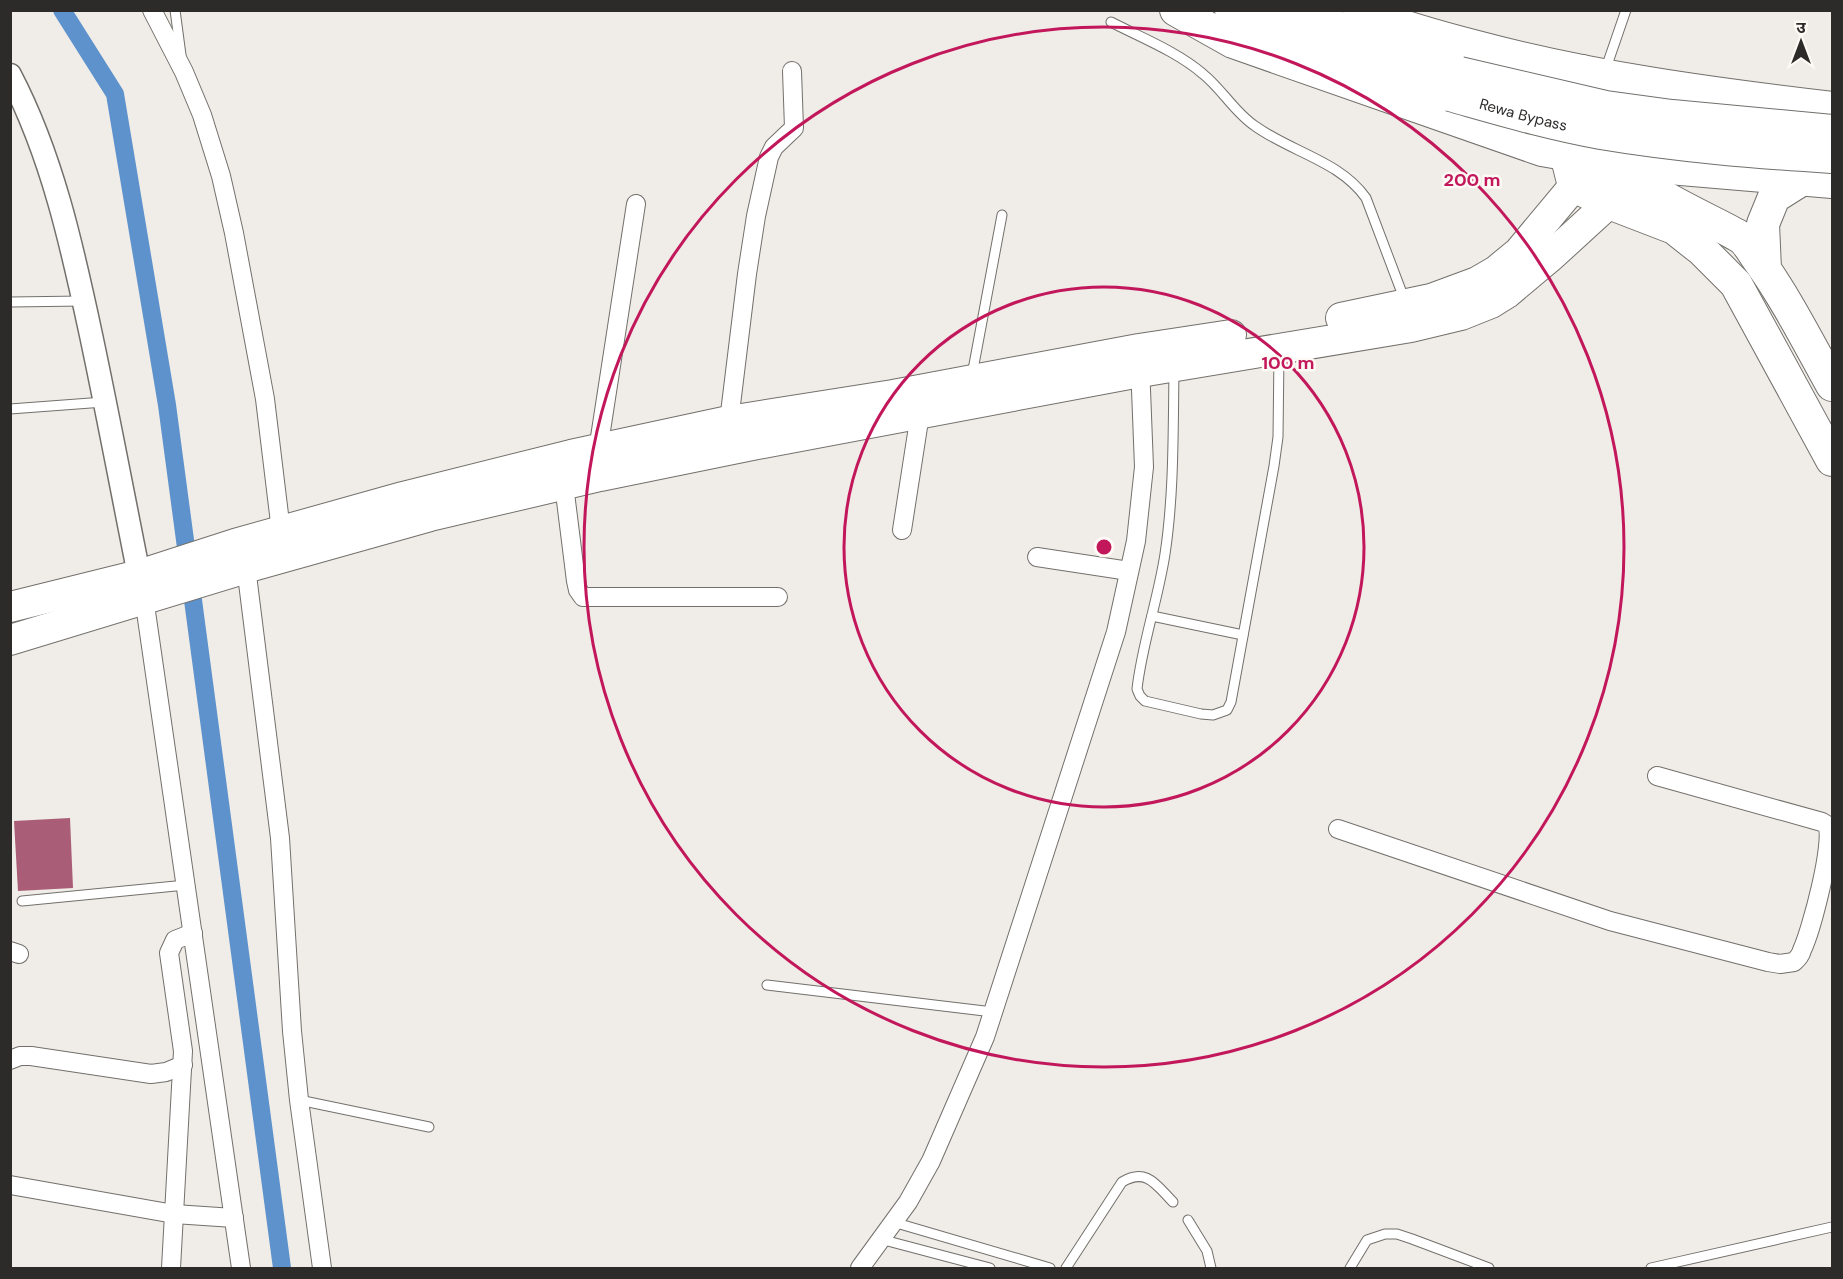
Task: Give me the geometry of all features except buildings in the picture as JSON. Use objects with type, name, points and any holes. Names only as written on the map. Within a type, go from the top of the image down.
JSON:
[{"type":"highway","points":[[1176,10],[1233,42],[1542,150],[1566,154],[1631,173],[1743,238],[1774,282],[1833,385]]},
{"type":"highway","name":"Rewa Bypass","points":[[1231,10],[1450,95],[1536,119],[1600,133],[1729,150],[1833,157]]},
{"type":"highway","name":"Rewa Bypass","points":[[1291,10],[1460,73],[1606,107],[1672,116],[1833,131]]},
{"type":"highway","points":[[1359,10],[1439,37],[1508,56],[1604,76],[1735,97],[1833,108]]},
{"type":"highway","points":[[1604,76],[1566,154],[1574,186],[1609,203],[1674,228],[1702,250],[1736,285],[1833,460]]},
{"type":"highway","points":[[1604,76],[1631,173]]},
{"type":"highway","points":[[1631,173],[1833,182]]},
{"type":"highway","points":[[1765,269],[1762,224],[1774,197],[1801,180]]},
{"type":"main road","points":[[241,560],[281,531],[571,454],[599,463],[752,445],[920,414],[1268,330],[1409,316],[1461,315],[1491,303],[1507,293],[1609,203],[1631,173]]},
{"type":"main road","points":[[10,607],[153,583],[564,484],[599,463],[729,421],[971,381],[1140,360],[1174,366],[1279,348],[1409,316],[1496,271],[1519,252],[1574,186],[1631,173]]},
{"type":"main road","points":[[10,640],[153,583]]},
{"type":"street","points":[[152,10],[184,72],[202,115],[218,166],[234,233],[265,399],[281,531]]},
{"type":"street","points":[[729,421],[747,274],[769,157],[774,147],[794,128],[792,71]]},
{"type":"street","points":[[10,75],[27,108],[48,167],[84,301],[105,402],[153,583],[186,885],[241,1269]]},
{"type":"street","points":[[599,463],[636,204]]},
{"type":"street","points":[[860,1269],[908,1202],[931,1161],[985,1037],[1116,632],[1136,541],[1144,467],[1140,360]]},
{"type":"street","points":[[902,530],[920,414]]},
{"type":"street","points":[[564,484],[576,581],[583,597],[778,597]]},
{"type":"street","points":[[1037,557],[1129,571]]},
{"type":"street","points":[[241,560],[280,838],[292,1031],[322,1269]]},
{"type":"street","points":[[1338,829],[1610,921],[1780,963],[1794,962],[1803,950],[1827,885],[1830,836],[1827,825],[1657,776]]},
{"type":"street","points":[[171,1269],[183,1044],[169,953],[175,940],[193,933]]},
{"type":"street","points":[[10,1060],[20,1056],[31,1056],[151,1074],[166,1072],[183,1065]]},
{"type":"street","points":[[10,1185],[174,1214],[234,1218]]},
{"type":"lane","points":[[175,10],[184,72]]},
{"type":"lane","points":[[1604,76],[1626,10]]},
{"type":"lane","points":[[1111,22],[1201,72],[1218,87],[1252,125],[1282,143],[1331,167],[1357,186],[1366,198],[1409,316]]},
{"type":"lane","points":[[971,381],[1002,215]]},
{"type":"lane","points":[[10,302],[84,301]]},
{"type":"lane","points":[[1174,366],[1173,482],[1170,512],[1164,557],[1137,689],[1145,701],[1213,715],[1227,710],[1231,702],[1277,447],[1279,348]]},
{"type":"lane","points":[[10,409],[105,402]]},
{"type":"lane","points":[[1152,616],[1243,635]]},
{"type":"lane","points":[[22,901],[186,885]]},
{"type":"lane","points":[[767,985],[993,1012]]},
{"type":"lane","points":[[299,1100],[429,1127]]},
{"type":"lane","points":[[1066,1269],[1122,1182],[1136,1176],[1145,1176],[1152,1180],[1173,1202]]},
{"type":"lane","points":[[1188,1220],[1207,1251],[1211,1269]]},
{"type":"lane","points":[[893,1222],[1050,1269]]},
{"type":"lane","points":[[1651,1269],[1833,1227]]},
{"type":"lane","points":[[1350,1269],[1367,1240],[1384,1234],[1397,1234],[1489,1269]]},
{"type":"lane","points":[[880,1239],[990,1269]]},
{"type":"waterway","points":[[62,10],[115,94],[167,405],[282,1268]]}]
